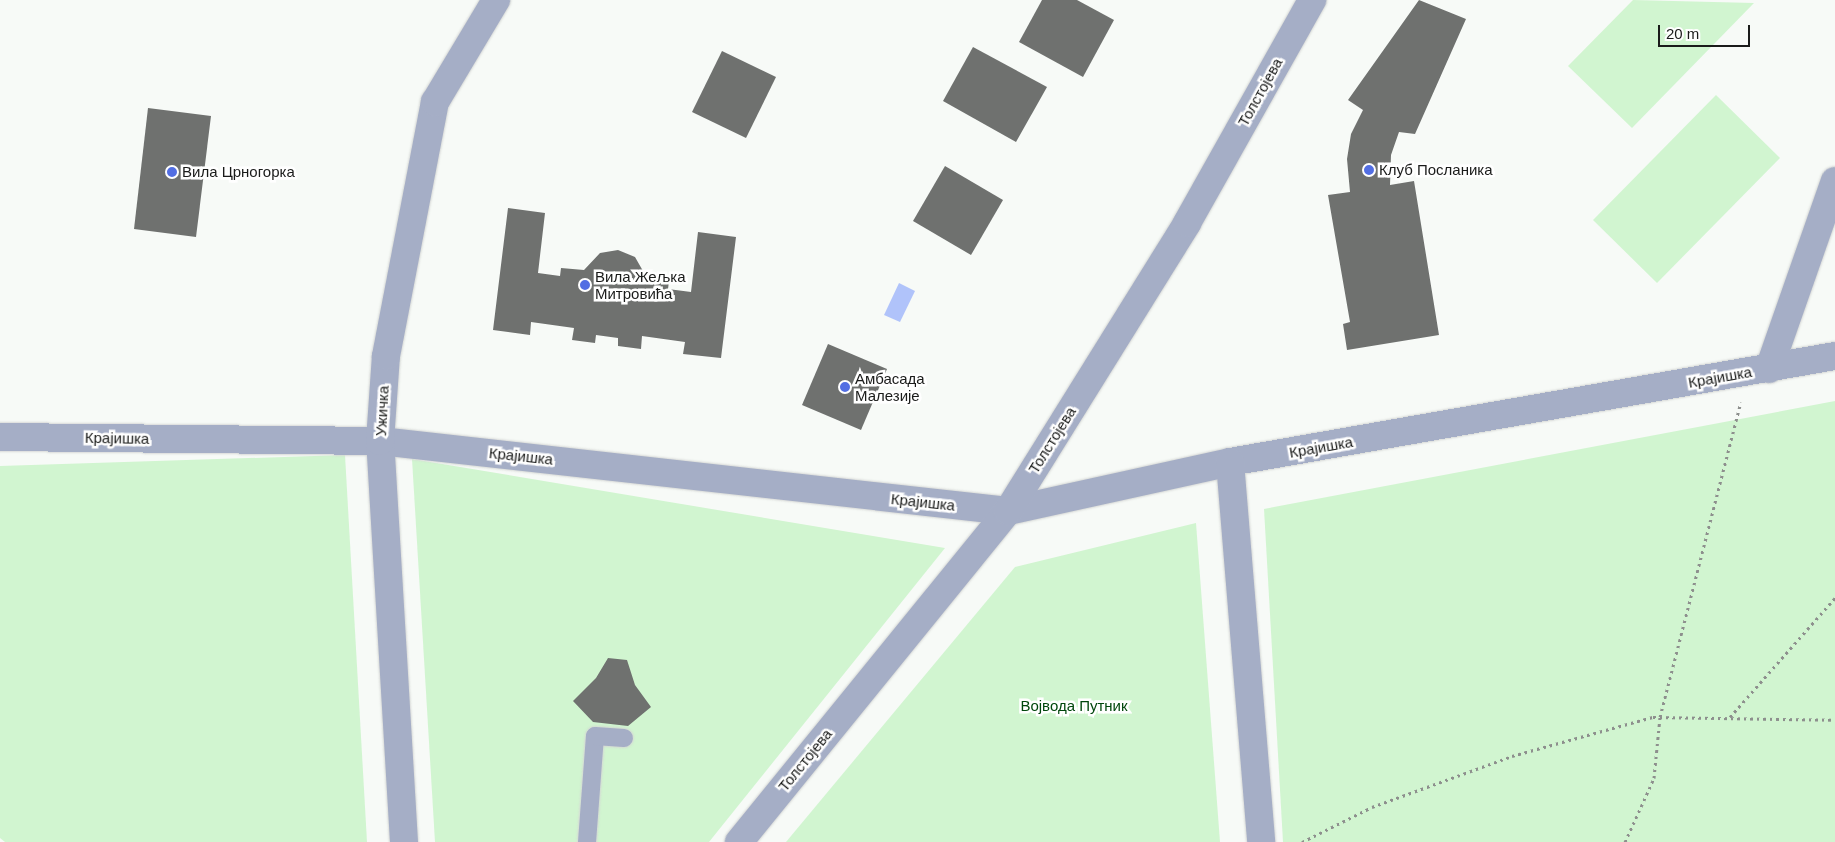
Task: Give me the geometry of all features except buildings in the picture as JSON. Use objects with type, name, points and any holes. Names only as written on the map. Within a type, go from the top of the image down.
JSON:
[{"type":"street","name":"Ужичка","points":[[404,842],[380,440],[386,356],[430,121],[454,67],[496,0]]},
{"type":"street","name":"Толстојева","points":[[739,842],[1008,511],[1187,223],[1312,0]]},
{"type":"street","points":[[1756,371],[1835,181]]},
{"type":"street","name":"Крајишка","points":[[0,437],[380,440],[1008,511],[1230,462],[1835,356]]},
{"type":"street","points":[[1230,462],[1261,842]]},
{"type":"lane","points":[[587,842],[595,736],[624,738]]},
{"type":"path","points":[[1625,842],[1654,778],[1660,717],[1740,419],[1756,371]]},
{"type":"path","points":[[1730,718],[1835,598]]},
{"type":"path","points":[[1302,842],[1372,807],[1512,756],[1660,717],[1835,720]]},
{"type":"green space","points":[[1633,0],[1754,3],[1632,128],[1568,66]]},
{"type":"green space","points":[[1716,95],[1780,158],[1657,283],[1593,220]]},
{"type":"green space","points":[[1835,401],[1835,842],[1283,842],[1264,509]]},
{"type":"green space","points":[[345,455],[367,842],[5,842],[0,838],[0,466]]},
{"type":"green space","points":[[412,459],[945,548],[709,842],[435,842]]},
{"type":"green space","name":"Војвода Путник","points":[[1196,523],[1220,842],[786,842],[1015,567]]},
{"type":"water","points":[[899,283],[915,291],[900,322],[884,315]]},
{"type":"place","name":"Клуб Посланика","points":[[1369,170]]},
{"type":"place","name":"Вила Црногорка","points":[[172,172]]},
{"type":"place","name":"Вила Жељка Митровића","points":[[585,285]]},
{"type":"place","name":"Амбасада Малезије","points":[[845,387]]}]
